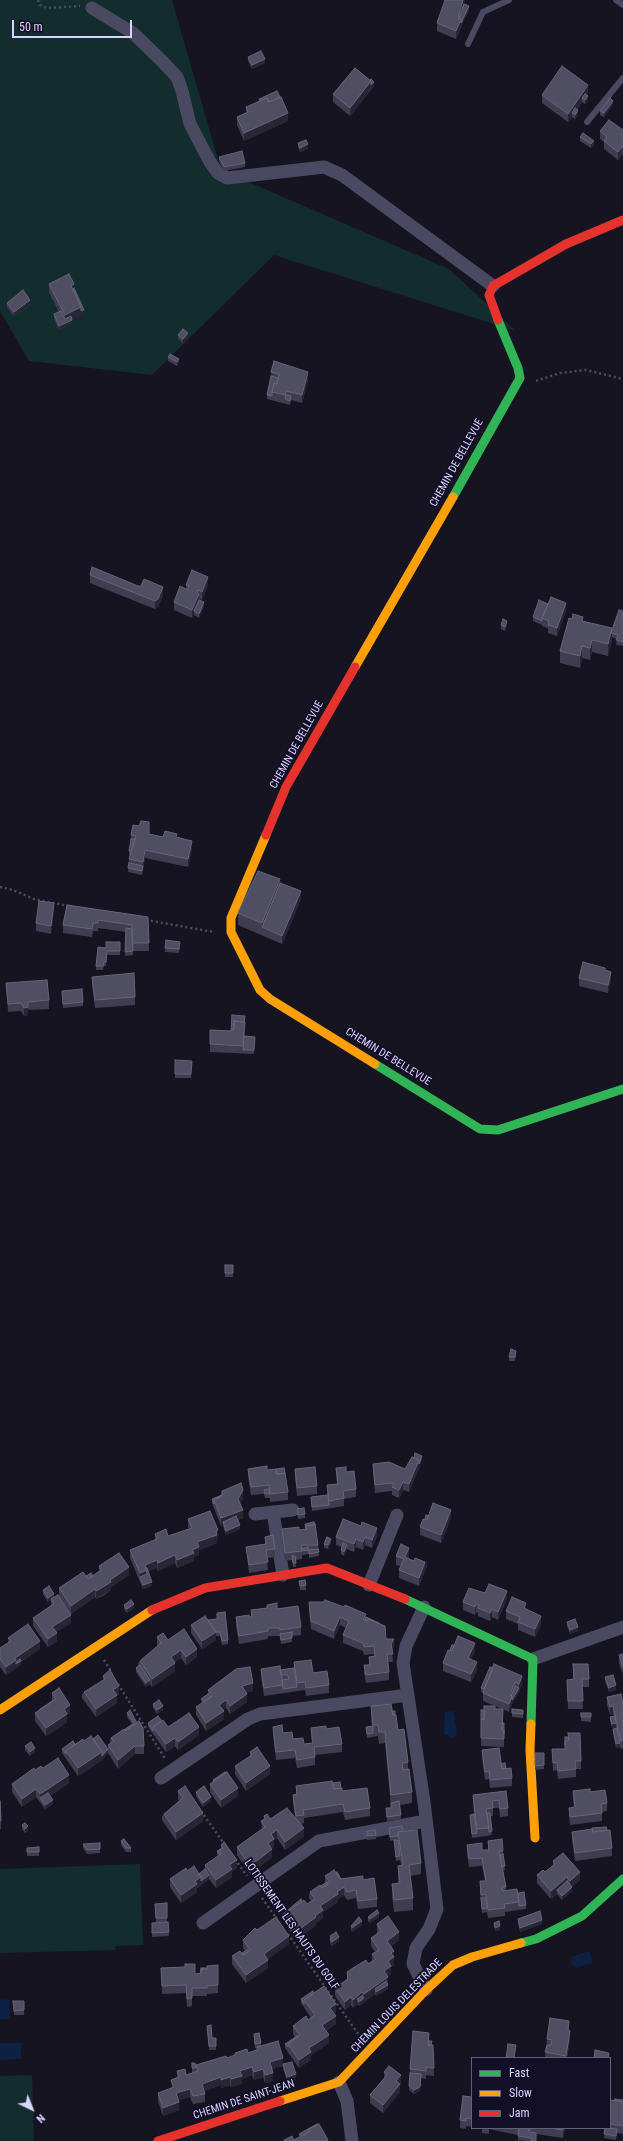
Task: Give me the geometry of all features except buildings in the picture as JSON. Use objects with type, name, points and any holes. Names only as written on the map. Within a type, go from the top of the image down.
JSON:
[{"type":"street","points":[[92,8],[132,33],[164,62],[177,77],[190,124],[210,162],[218,173],[227,178],[324,167],[342,175],[493,286]]},
{"type":"street","points":[[520,378],[518,368],[491,303],[490,295],[493,286],[566,244],[623,220]]},
{"type":"street","name":"CHEMIN DE BELLEVUE","points":[[520,378],[286,787],[239,896],[231,918],[230,932],[260,990],[270,999],[480,1129],[498,1130],[623,1089]]},
{"type":"street","points":[[255,1514],[293,1510]]},
{"type":"street","points":[[273,1512],[283,1575]]},
{"type":"street","points":[[368,1585],[396,1515]]},
{"type":"street","points":[[0,1710],[149,1611],[205,1588],[327,1568],[424,1607],[533,1659],[623,1627]]},
{"type":"street","points":[[424,1607],[406,1646],[403,1664],[426,1821],[437,1909],[429,1929],[416,1948],[414,1964],[426,1990]]},
{"type":"street","points":[[533,1659],[530,1750],[535,1838]]},
{"type":"street","points":[[161,1778],[248,1720],[260,1714],[408,1695]]},
{"type":"street","points":[[203,1922],[319,1841],[426,1821]]},
{"type":"street","name":"CHEMIN LOUIS DELESTRADE","points":[[338,2082],[370,2051],[426,1990],[453,1965],[472,1957],[536,1939],[582,1916],[623,1879]]},
{"type":"street","points":[[338,2082],[347,2101],[352,2141]]},
{"type":"street","name":"CHEMIN DE SAINT-JEAN","points":[[158,2141],[338,2082]]},
{"type":"lane","points":[[468,44],[483,12],[508,0]]},
{"type":"lane","points":[[616,0],[623,5]]},
{"type":"lane","points":[[587,122],[623,78]]},
{"type":"path","points":[[38,0],[40,5],[47,8],[82,6],[92,8]]},
{"type":"path","points":[[520,378],[534,381],[560,373],[586,370],[623,379]]},
{"type":"path","points":[[0,887],[13,890],[34,899],[76,907]]},
{"type":"path","points":[[143,920],[220,933],[230,932]]},
{"type":"path","points":[[96,1646],[134,1711],[173,1770]]},
{"type":"path","points":[[200,1809],[227,1848]]},
{"type":"path","name":"LOTISSEMENT LES HAUTS DU GOLF","points":[[232,1854],[281,1925]]},
{"type":"path","name":"LOTISSEMENT LES HAUTS DU GOLF","points":[[285,1931],[370,2051]]},
{"type":"green space","points":[[0,0],[172,0],[221,170],[449,269],[516,331],[274,255],[152,375],[29,361],[0,311]]},
{"type":"green space","points":[[140,1864],[143,1945],[116,1946],[115,1950],[0,1953],[0,1869]]},
{"type":"green space","points":[[32,2075],[34,2141],[0,2141],[0,2076]]},
{"type":"water","points":[[453,1711],[457,1733],[455,1737],[450,1738],[448,1735],[444,1735],[445,1712]]},
{"type":"water","points":[[589,1951],[593,1963],[575,1968],[570,1962],[572,1961],[571,1957]]},
{"type":"water","points":[[9,1999],[10,2019],[0,2019],[0,2000]]},
{"type":"water","points":[[0,2043],[21,2043],[21,2059],[0,2060]]},
{"type":"traffic: fast","points":[[453,497],[520,378],[518,368],[498,320]]},
{"type":"traffic: fast","points":[[375,1064],[480,1129],[498,1130],[623,1089]]},
{"type":"traffic: fast","points":[[405,1599],[533,1659],[531,1724]]},
{"type":"traffic: fast","points":[[521,1943],[536,1939],[582,1916],[623,1879]]},
{"type":"traffic: slow","points":[[355,667],[453,497]]},
{"type":"traffic: slow","points":[[266,835],[231,918],[231,932],[260,990],[270,999],[375,1064]]},
{"type":"traffic: slow","points":[[0,1710],[152,1610]]},
{"type":"traffic: slow","points":[[531,1724],[530,1750],[535,1838]]},
{"type":"traffic: slow","points":[[280,2101],[339,2082],[426,1990],[453,1965],[472,1957],[521,1943]]},
{"type":"traffic: jam","points":[[498,320],[489,295],[493,286],[566,244],[623,220]]},
{"type":"traffic: jam","points":[[266,835],[286,787],[355,667]]},
{"type":"traffic: jam","points":[[152,1610],[205,1588],[327,1568],[405,1599]]},
{"type":"traffic: jam","points":[[158,2141],[280,2101]]}]
